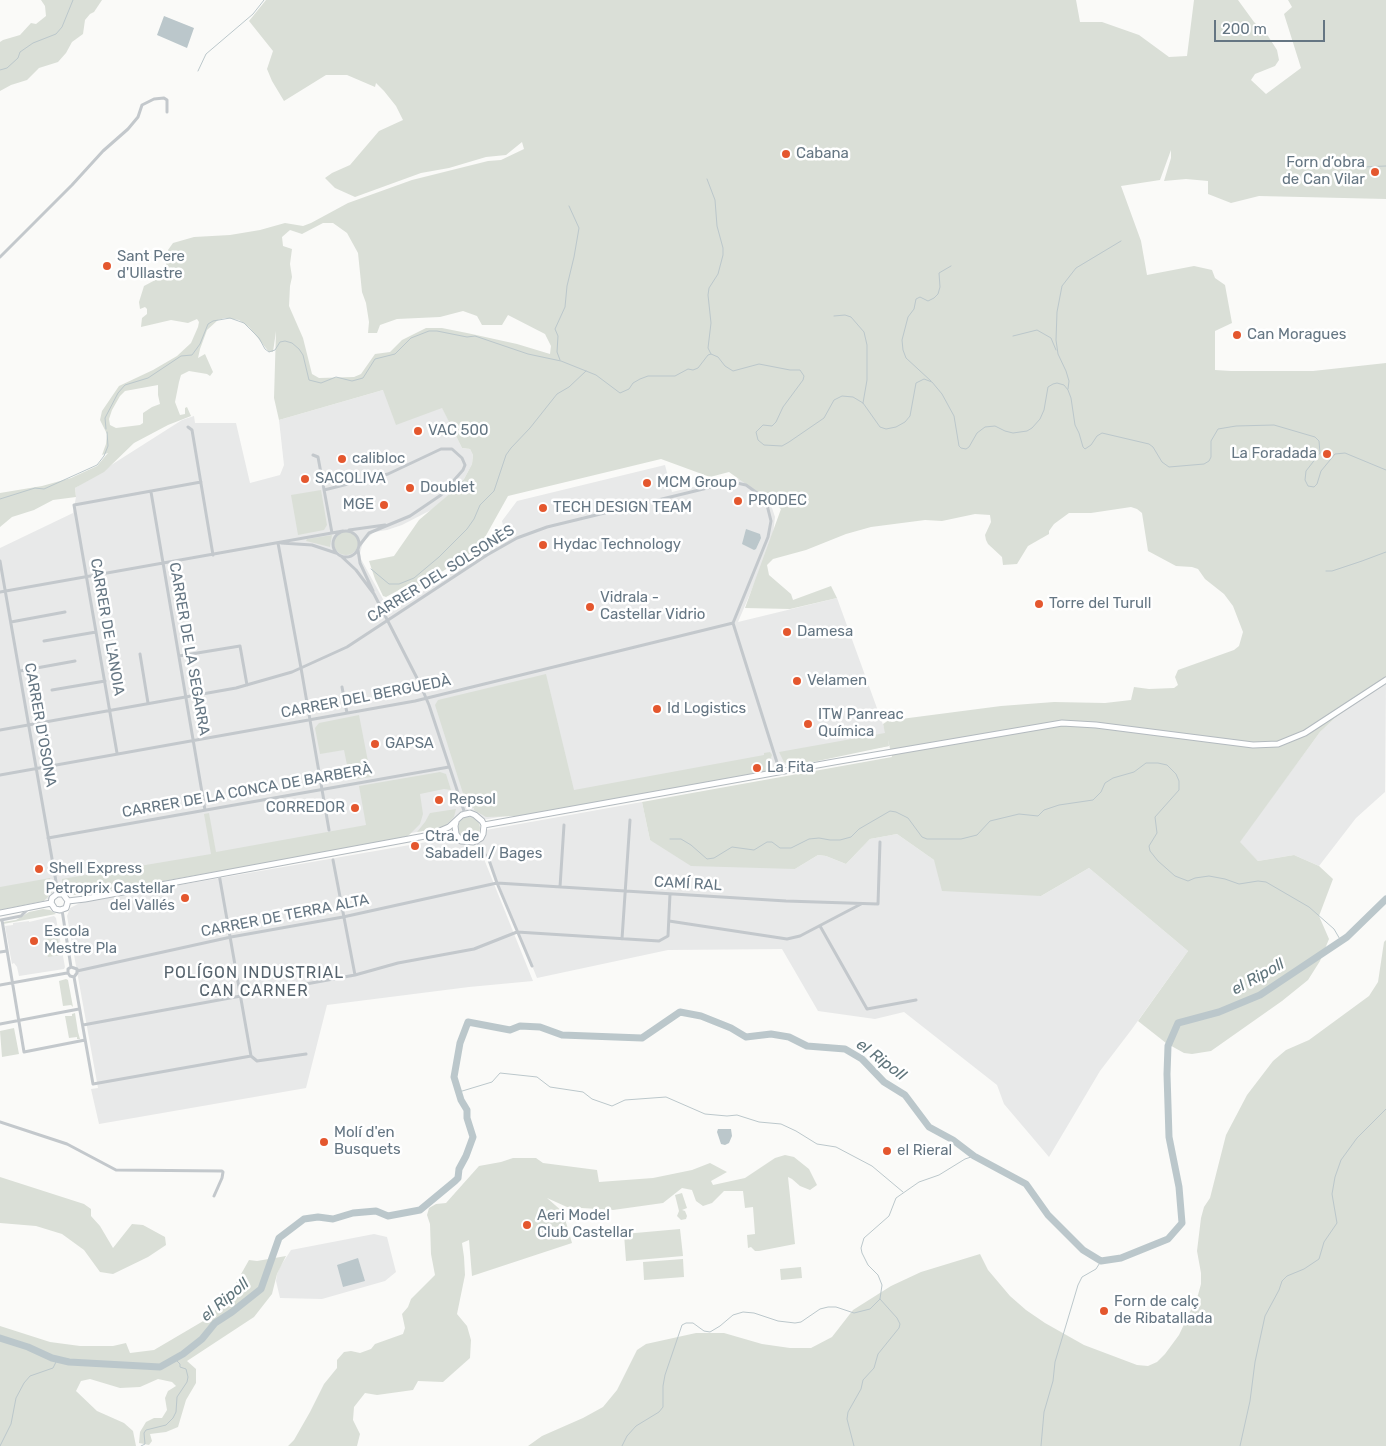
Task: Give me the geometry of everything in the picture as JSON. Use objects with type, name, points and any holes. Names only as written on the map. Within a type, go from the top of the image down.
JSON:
[{"type":"street","points":[[0,256],[72,185],[103,151],[128,129],[138,117],[142,105],[154,99],[164,98],[166,100],[167,112]]},
{"type":"street","points":[[188,427],[192,430],[213,555]]},
{"type":"street","points":[[278,543],[312,545],[340,555],[351,556],[369,533],[410,516],[441,495],[463,470],[464,461],[455,450],[449,448],[441,449],[388,474],[324,490]]},
{"type":"street","points":[[313,455],[318,457],[332,532]]},
{"type":"street","points":[[152,492],[201,482]]},
{"type":"street","name":"CARRER DEL SOLSONÈS","points":[[0,730],[247,685],[302,668],[347,647],[487,555],[517,538],[547,527],[732,482],[746,485],[760,495],[769,509],[771,521],[768,537],[733,623]]},
{"type":"street","name":"CARRER DE L'ANOIA","points":[[117,753],[74,505],[152,492]]},
{"type":"street","name":"CARRER DE LA SEGARRA","points":[[152,492],[205,810]]},
{"type":"street","points":[[0,592],[213,555],[286,540],[390,524]]},
{"type":"street","points":[[374,594],[356,570],[334,548],[334,541],[337,535],[345,531],[356,535],[360,563],[427,699],[465,814]]},
{"type":"street","points":[[278,543],[302,668],[329,830]]},
{"type":"street","name":"CARRER D'OSONA","points":[[0,561],[58,893]]},
{"type":"street","points":[[11,622],[65,612]]},
{"type":"street","points":[[733,623],[780,772]]},
{"type":"street","name":"CARRER DEL BERGUEDÀ","points":[[0,775],[427,699],[733,623]]},
{"type":"street","points":[[44,642],[96,632]]},
{"type":"street","points":[[179,656],[240,646],[247,685]]},
{"type":"street","points":[[140,654],[148,703]]},
{"type":"street","points":[[20,671],[74,662]]},
{"type":"street","points":[[484,825],[1062,723],[1096,725],[1253,745],[1270,745],[1285,742],[1305,733],[1386,680]]},
{"type":"street","points":[[52,690],[105,681]]},
{"type":"street","points":[[342,687],[347,713]]},
{"type":"street","name":"CARRER DE LA CONCA DE BARBERÀ","points":[[48,838],[450,767]]},
{"type":"street","points":[[431,835],[449,827],[465,814],[475,814],[479,817],[484,825],[483,834],[477,841],[465,842],[456,834],[456,822]]},
{"type":"street","points":[[622,938],[630,820]]},
{"type":"street","points":[[560,887],[564,825]]},
{"type":"street","points":[[68,901],[431,835],[456,834]]},
{"type":"street","points":[[477,841],[489,860],[532,966]]},
{"type":"street","name":"CAMÍ RAL","points":[[497,883],[878,904],[880,842]]},
{"type":"street","points":[[334,860],[355,975]]},
{"type":"street","points":[[219,874],[251,1056],[258,1061],[306,1054]]},
{"type":"street","name":"CARRER DE TERRA ALTA","points":[[78,971],[231,937],[343,917],[497,883]]},
{"type":"street","points":[[58,893],[66,896],[68,901],[66,908],[62,910],[55,909],[51,903],[52,898],[58,893]]},
{"type":"street","points":[[83,1024],[355,975],[398,962],[474,949],[517,932],[659,941],[668,936],[670,894]]},
{"type":"street","points":[[0,912],[51,903]]},
{"type":"street","points":[[669,920],[787,939],[800,936],[862,903]]},
{"type":"street","points":[[30,907],[21,916],[1,920],[24,1052],[85,1040]]},
{"type":"street","points":[[62,910],[71,967],[68,969],[68,973]]},
{"type":"street","points":[[820,926],[867,1009],[916,1000]]},
{"type":"street","points":[[0,952],[7,951]]},
{"type":"street","points":[[71,967],[75,967],[78,971],[74,977],[93,1084],[251,1056]]},
{"type":"street","points":[[0,985],[68,973],[74,977]]},
{"type":"street","points":[[0,1024],[79,1009]]},
{"type":"street","points":[[0,1122],[67,1144],[116,1170],[222,1171],[222,1178],[214,1196]]},
{"type":"shaded area","points":[[41,0],[102,0],[94,12],[85,20],[83,34],[72,42],[58,62],[39,68],[27,80],[0,91],[0,42],[20,35],[31,23],[36,24],[46,16],[45,6]]},
{"type":"shaded area","points":[[266,0],[1076,0],[1080,22],[1102,22],[1139,35],[1169,57],[1187,56],[1194,0],[1238,0],[1254,22],[1268,36],[1277,50],[1279,60],[1275,66],[1255,74],[1251,80],[1266,94],[1301,68],[1284,14],[1292,7],[1288,0],[1386,0],[1386,199],[1259,196],[1231,203],[1208,194],[1208,181],[1186,179],[1164,181],[1171,158],[1171,150],[1160,180],[1121,186],[1141,241],[1147,275],[1194,266],[1212,270],[1215,278],[1225,285],[1232,323],[1215,331],[1215,370],[1313,371],[1386,363],[1386,680],[1335,718],[1320,732],[1240,842],[1258,861],[1294,855],[1319,866],[1333,879],[1319,916],[1329,939],[1320,961],[1308,980],[1282,1001],[1211,1051],[1192,1054],[1184,1053],[1166,1043],[1138,1021],[1188,951],[1089,868],[1041,896],[942,891],[934,860],[897,834],[870,839],[846,864],[818,855],[795,869],[691,866],[650,840],[642,802],[892,757],[888,740],[889,746],[794,766],[784,762],[779,752],[885,733],[883,724],[889,720],[892,722],[901,719],[1001,706],[1054,702],[1105,703],[1131,700],[1134,687],[1149,689],[1174,688],[1178,685],[1175,677],[1178,670],[1234,650],[1239,646],[1243,632],[1233,606],[1224,594],[1205,579],[1198,569],[1176,566],[1148,551],[1142,513],[1137,509],[1131,507],[1091,513],[1069,513],[1054,524],[1049,534],[1028,546],[1017,564],[1003,565],[1002,557],[986,540],[985,535],[991,522],[990,515],[975,514],[942,521],[925,520],[871,527],[846,534],[806,550],[773,559],[767,565],[769,575],[791,594],[793,600],[831,586],[837,598],[790,609],[745,608],[781,509],[729,472],[710,477],[661,459],[508,496],[479,548],[415,589],[408,585],[386,597],[383,596],[369,561],[394,556],[419,520],[464,479],[472,464],[473,455],[470,449],[462,448],[442,408],[396,425],[383,390],[279,420],[274,398],[276,331],[273,352],[269,352],[249,327],[239,320],[225,318],[218,320],[207,330],[200,349],[198,358],[205,354],[213,372],[210,376],[189,371],[181,375],[175,402],[180,415],[185,414],[185,408],[187,407],[191,416],[168,425],[134,443],[104,472],[75,488],[76,497],[53,500],[34,510],[12,517],[0,527],[0,493],[42,486],[71,478],[97,466],[108,453],[102,455],[107,434],[100,420],[102,411],[119,386],[177,356],[191,343],[198,327],[199,322],[197,319],[188,323],[171,320],[141,327],[142,318],[147,314],[145,307],[140,309],[139,302],[144,286],[159,278],[164,279],[168,250],[173,243],[194,237],[230,235],[260,230],[285,223],[303,226],[348,203],[412,180],[488,161],[501,160],[524,149],[522,142],[506,155],[486,157],[449,168],[421,173],[355,197],[335,188],[325,178],[350,165],[379,131],[403,120],[396,106],[376,83],[375,87],[347,75],[326,75],[284,101],[267,69],[273,51],[249,21]],"holes":[[[323,223],[333,223],[347,233],[358,253],[362,292],[369,322],[368,333],[377,333],[380,325],[397,319],[440,317],[463,311],[477,316],[482,325],[502,325],[508,315],[545,334],[551,346],[550,354],[517,344],[467,333],[442,328],[426,328],[402,340],[390,352],[375,354],[361,374],[354,377],[319,378],[312,374],[303,338],[289,306],[292,249],[283,246],[282,237],[290,230],[302,234]],[[158,385],[160,404],[143,413],[143,423],[116,428],[110,425],[109,419],[112,410],[125,391]]]},
{"type":"shaded area","points":[[164,16],[194,28],[187,48],[157,35]]},
{"type":"shaded area","points":[[383,390],[442,407],[462,448],[470,449],[473,455],[472,464],[464,479],[433,509],[402,525],[374,532],[363,542],[360,553],[361,559],[389,610],[394,610],[506,538],[502,521],[517,501],[665,465],[672,492],[726,479],[745,480],[769,499],[775,517],[772,542],[738,622],[837,598],[889,746],[0,908],[0,548],[73,513],[76,497],[75,488],[182,420],[194,416],[195,423],[236,423],[250,483],[280,475],[284,465],[279,420]]},
{"type":"shaded area","points":[[321,490],[327,525],[324,530],[298,535],[291,495]]},
{"type":"shaded area","points":[[746,529],[760,534],[761,538],[754,550],[742,544]]},
{"type":"shaded area","points":[[346,531],[354,535],[358,543],[354,551],[346,555],[338,551],[334,543],[338,535]]},
{"type":"shaded area","points":[[332,535],[330,547],[306,541],[307,539]]},
{"type":"shaded area","points":[[546,674],[574,790],[764,755],[764,753],[770,752],[772,755],[766,771],[546,812],[520,816],[486,817],[474,810],[474,808],[467,806],[435,705],[438,700]]},
{"type":"shaded area","points":[[1386,680],[1385,792],[1356,818],[1319,866],[1294,855],[1258,861],[1239,842],[1320,732],[1335,718]]},
{"type":"shaded area","points":[[359,715],[371,777],[350,780],[344,750],[320,754],[315,728],[319,723]]},
{"type":"shaded area","points":[[440,772],[446,774],[451,790],[444,789],[420,794],[423,814],[420,824],[404,838],[136,886],[92,892],[89,895],[73,895],[62,888],[62,879],[211,854],[204,814],[209,813],[216,852],[366,825],[359,786]]},
{"type":"shaded area","points":[[642,802],[650,840],[795,869],[818,855],[846,864],[870,839],[897,834],[934,860],[1041,896],[1089,868],[1188,951],[1100,1071],[1049,1157],[1004,1104],[997,1085],[904,1012],[875,1019],[818,1011],[782,949],[668,950],[537,978],[489,860],[478,844],[486,830]]},
{"type":"shaded area","points":[[456,809],[454,817],[444,827],[417,832],[430,813]]},
{"type":"shaded area","points":[[469,817],[477,820],[480,828],[477,836],[469,839],[461,836],[458,828],[461,820]]},
{"type":"shaded area","points":[[450,838],[475,850],[484,859],[533,981],[327,1005],[306,1088],[99,1124],[91,1089],[98,1088],[67,916],[70,908],[82,902]]},
{"type":"shaded area","points":[[50,878],[53,891],[44,901],[0,910],[0,887]]},
{"type":"shaded area","points":[[43,909],[50,910],[56,914],[3,924],[3,922],[16,920],[29,912]]},
{"type":"shaded area","name":"Escola Mestre Pla","points":[[54,916],[56,918],[64,969],[19,976],[17,967],[14,963],[12,964],[5,926]]},
{"type":"shaded area","points":[[56,926],[61,955],[48,957],[43,928]]},
{"type":"shaded area","points":[[1386,940],[1386,1446],[528,1446],[542,1436],[603,1407],[617,1390],[637,1350],[646,1344],[696,1333],[724,1333],[762,1344],[790,1348],[811,1348],[832,1337],[853,1310],[891,1286],[921,1272],[980,1254],[988,1270],[1010,1296],[1045,1323],[1084,1345],[1137,1365],[1148,1366],[1157,1362],[1179,1335],[1198,1295],[1201,1273],[1197,1251],[1201,1218],[1204,1207],[1210,1198],[1226,1135],[1247,1095],[1273,1061],[1286,1050],[1309,1040],[1369,996],[1378,982],[1384,942]]},
{"type":"shaded area","points":[[68,980],[73,1007],[71,1005],[63,1006],[59,981]]},
{"type":"shaded area","points":[[75,1013],[80,1039],[77,1039],[77,1037],[69,1038],[65,1016],[72,1016]]},
{"type":"shaded area","points":[[14,1028],[19,1054],[2,1057],[0,1031]]},
{"type":"shaded area","points":[[718,1129],[731,1129],[732,1136],[729,1143],[721,1144],[717,1132]]},
{"type":"shaded area","points":[[785,1155],[794,1157],[809,1169],[817,1185],[810,1190],[800,1186],[788,1177],[795,1244],[759,1251],[755,1251],[751,1247],[748,1248],[747,1235],[755,1234],[753,1207],[745,1208],[743,1191],[724,1191],[712,1203],[703,1206],[696,1201],[692,1190],[682,1188],[663,1203],[613,1210],[567,1207],[547,1198],[563,1212],[572,1243],[472,1276],[469,1240],[462,1243],[465,1275],[457,1314],[467,1326],[471,1340],[470,1358],[443,1382],[418,1381],[413,1390],[377,1395],[365,1393],[354,1407],[353,1420],[360,1434],[357,1446],[288,1446],[294,1440],[324,1384],[337,1368],[337,1360],[344,1352],[360,1353],[371,1349],[375,1344],[403,1334],[405,1328],[402,1314],[408,1307],[411,1299],[435,1275],[431,1254],[430,1224],[427,1215],[429,1208],[436,1204],[446,1203],[479,1166],[513,1158],[536,1158],[543,1163],[597,1170],[599,1182],[653,1178],[692,1170],[710,1163],[727,1172],[711,1181],[713,1185],[745,1178],[775,1158]]},
{"type":"shaded area","points":[[0,1177],[84,1204],[91,1209],[91,1216],[100,1226],[113,1248],[132,1224],[143,1225],[165,1237],[166,1245],[148,1257],[113,1274],[100,1272],[84,1250],[62,1234],[36,1226],[0,1223]]},
{"type":"shaded area","points":[[682,1193],[687,1208],[682,1210],[685,1211],[687,1216],[686,1219],[681,1220],[677,1216],[679,1211],[675,1195]]},
{"type":"shaded area","points":[[680,1229],[683,1256],[626,1261],[624,1234]]},
{"type":"shaded area","points":[[374,1234],[387,1237],[396,1272],[385,1281],[322,1299],[280,1298],[276,1281],[277,1274],[291,1250]]},
{"type":"shaded area","points":[[286,1256],[277,1274],[272,1294],[254,1317],[187,1361],[196,1369],[196,1383],[186,1400],[178,1427],[166,1432],[150,1434],[152,1441],[149,1445],[139,1443],[140,1432],[146,1422],[154,1418],[162,1418],[167,1410],[165,1398],[168,1391],[176,1386],[172,1382],[158,1379],[140,1387],[120,1388],[90,1379],[81,1381],[76,1391],[97,1411],[124,1423],[133,1431],[136,1446],[0,1446],[0,1326],[50,1342],[80,1346],[113,1346],[126,1343],[130,1353],[154,1350],[205,1320],[227,1299],[249,1260],[257,1261]]},
{"type":"shaded area","points":[[358,1258],[365,1281],[343,1287],[337,1265]]},
{"type":"shaded area","points":[[683,1259],[684,1277],[644,1280],[643,1262]]},
{"type":"shaded area","points":[[801,1267],[802,1278],[781,1280],[780,1269]]},
{"type":"waterway","points":[[0,70],[7,68],[18,58],[20,52],[33,43],[56,34],[62,27],[73,0]]},
{"type":"waterway","points":[[198,71],[206,54],[253,14],[264,0]]},
{"type":"waterway","points":[[1363,167],[1386,166]]},
{"type":"waterway","points":[[707,179],[715,200],[717,226],[723,248],[718,274],[709,288],[708,295],[711,323],[708,348],[711,354]]},
{"type":"waterway","points":[[560,360],[557,352],[558,336],[555,329],[565,307],[567,286],[579,228],[569,206]]},
{"type":"waterway","points":[[1068,389],[1069,381],[1058,354],[1056,340],[1057,312],[1062,286],[1076,268],[1121,241]]},
{"type":"waterway","points":[[931,381],[906,358],[902,340],[908,317],[914,309],[916,299],[920,297],[928,301],[934,298],[938,294],[940,287],[939,273],[951,266]]},
{"type":"waterway","points":[[834,316],[845,315],[851,317],[864,332],[867,345],[867,380],[863,403]]},
{"type":"waterway","points":[[106,429],[105,418],[118,393],[125,385],[148,378],[181,356],[192,355],[200,344],[208,324],[213,321],[230,318],[244,323],[259,338],[265,349],[269,352],[275,350],[280,342],[292,343],[303,355],[309,380],[321,383],[336,377],[352,381],[363,378],[375,359],[395,354],[411,338],[429,331],[467,337],[475,336],[528,354],[561,361],[596,375],[620,393],[629,389],[633,383],[648,376],[675,376],[688,369],[698,368],[708,355],[711,354],[718,357],[725,366],[733,371],[759,364],[800,370],[804,376],[803,380],[783,407],[776,422],[772,426],[763,425],[756,432],[758,440],[764,445],[782,446],[789,442],[824,418],[834,400],[842,396],[853,397],[863,403],[880,427],[886,429],[896,427],[905,422],[910,416],[916,383],[924,379],[932,382],[942,394],[954,416],[959,446],[966,449],[977,433],[985,427],[995,426],[1013,433],[1027,431],[1032,428],[1040,419],[1044,410],[1048,387],[1057,383],[1064,385],[1068,390],[1075,425],[1085,449],[1102,433],[1149,444],[1162,462],[1169,467],[1204,464],[1211,457],[1211,441],[1218,429],[1236,426],[1274,425],[1315,437],[1319,441],[1320,453],[1306,471],[1305,480],[1308,486],[1314,487],[1317,484],[1321,471],[1335,454],[1345,453],[1386,470]]},
{"type":"waterway","points":[[1013,336],[1037,330],[1051,338],[1056,350]]},
{"type":"waterway","points":[[371,569],[389,584],[399,584],[414,578],[439,557],[467,529],[480,505],[494,491],[506,455],[511,448],[557,394],[569,387],[586,371]]},
{"type":"waterway","points":[[0,499],[35,488],[44,489],[97,465],[104,456],[108,446],[107,432]]},
{"type":"waterway","points":[[1326,571],[1332,571],[1386,552]]},
{"type":"waterway","points":[[670,839],[681,839],[707,859],[714,858],[732,847],[754,850],[767,842],[772,842],[780,848],[791,848],[809,839],[840,840],[851,837],[859,829],[890,811],[908,818],[922,837],[927,839],[961,839],[977,835],[990,821],[1019,814],[1038,816],[1044,810],[1059,805],[1093,800],[1101,792],[1105,783],[1113,778],[1134,772],[1146,763],[1158,763],[1167,765],[1176,774],[1179,781],[1179,790],[1155,817],[1157,833],[1149,846],[1150,851],[1158,861],[1175,876],[1188,881],[1209,876],[1239,884],[1258,881],[1266,882],[1309,907],[1334,929],[1341,941]]},
{"type":"waterway","name":"el Ripoll","points":[[0,1338],[28,1347],[52,1358],[69,1362],[160,1367],[183,1354],[202,1339],[215,1323],[261,1289],[279,1238],[304,1219],[318,1217],[333,1219],[353,1213],[376,1211],[388,1216],[420,1210],[458,1178],[459,1169],[473,1137],[467,1118],[467,1110],[461,1100],[454,1077],[460,1043],[468,1022],[510,1030],[520,1026],[540,1027],[562,1035],[642,1038],[680,1012],[701,1016],[731,1028],[746,1037],[771,1034],[789,1037],[807,1046],[845,1049],[862,1059],[884,1082],[905,1095],[929,1127],[953,1140],[974,1156],[1026,1184],[1048,1215],[1083,1250],[1101,1261],[1121,1258],[1168,1239],[1182,1223],[1179,1187],[1169,1137],[1167,1074],[1168,1046],[1178,1023],[1219,1012],[1260,995],[1347,937],[1386,899]]},
{"type":"waterway","points":[[459,1092],[492,1082],[500,1073],[537,1077],[550,1087],[583,1092],[592,1099],[612,1106],[625,1100],[666,1097],[705,1114],[737,1115],[759,1122],[781,1124],[817,1144],[836,1147],[872,1166],[903,1192]]},
{"type":"waterway","points":[[1240,1446],[1265,1316],[1282,1281],[1287,1276],[1304,1269],[1319,1259],[1324,1242],[1337,1223],[1332,1194],[1341,1160],[1357,1138],[1386,1109]]},
{"type":"waterway","points":[[622,1446],[627,1436],[636,1426],[659,1412],[663,1407],[665,1375],[682,1325],[693,1323],[704,1331],[710,1332],[733,1315],[743,1312],[754,1313],[778,1321],[795,1323],[801,1322],[820,1309],[828,1307],[836,1307],[854,1313],[870,1309],[880,1299],[882,1285],[878,1275],[868,1265],[862,1253],[861,1248],[864,1238],[889,1216],[896,1198],[919,1182],[939,1175],[965,1159],[974,1156]]},
{"type":"waterway","points":[[1041,1446],[1044,1412],[1053,1381],[1055,1362],[1078,1285],[1082,1277],[1096,1269],[1101,1261]]},
{"type":"waterway","points":[[854,1446],[847,1419],[848,1412],[861,1389],[863,1380],[874,1368],[878,1354],[899,1328],[900,1324],[880,1299]]},
{"type":"waterway","points":[[141,1446],[145,1444],[144,1433],[146,1430],[166,1425],[176,1412],[177,1397],[187,1382],[188,1377],[186,1369],[180,1367],[180,1364],[175,1359]]},
{"type":"waterway","points":[[0,1446],[11,1424],[16,1398],[24,1383],[30,1376],[53,1368],[57,1360]]},
{"type":"place","name":"Cabana","points":[[786,154]]},
{"type":"place","name":"Forn d’obra de Can Vilar","points":[[1375,172]]},
{"type":"place","name":"Sant Pere d'Ullastre","points":[[107,266]]},
{"type":"place","name":"Can Moragues","points":[[1237,335]]},
{"type":"place","name":"VAC 500","points":[[418,431]]},
{"type":"place","name":"La Foradada","points":[[1327,454]]},
{"type":"place","name":"calibloc","points":[[342,459]]},
{"type":"place","name":"SACOLIVA","points":[[305,479]]},
{"type":"place","name":"MCM Group","points":[[647,483]]},
{"type":"place","name":"Doublet","points":[[410,488]]},
{"type":"place","name":"PRODEC","points":[[738,501]]},
{"type":"place","name":"MGE","points":[[384,505]]},
{"type":"place","name":"TECH DESIGN TEAM","points":[[543,508]]},
{"type":"place","name":"Hydac Technology","points":[[543,545]]},
{"type":"place","name":"Torre del Turull","points":[[1039,604]]},
{"type":"place","name":"Vidrala - Castellar Vidrio","points":[[590,607]]},
{"type":"place","name":"Damesa","points":[[787,632]]},
{"type":"place","name":"Velamen","points":[[797,681]]},
{"type":"place","name":"Id Logistics","points":[[657,709]]},
{"type":"place","name":"ITW Panreac Química","points":[[808,724]]},
{"type":"place","name":"GAPSA","points":[[375,744]]},
{"type":"place","name":"La Fita","points":[[757,768]]},
{"type":"place","name":"Repsol","points":[[439,800]]},
{"type":"place","name":"CORREDOR","points":[[355,808]]},
{"type":"place","name":"Ctra. de Sabadell / Bages","points":[[415,846]]},
{"type":"place","name":"Shell Express","points":[[39,869]]},
{"type":"place","name":"Petroprix Castellar del Vallés","points":[[185,898]]},
{"type":"place","name":"Escola Mestre Pla","points":[[34,941]]},
{"type":"place","name":"Molí d'en Busquets","points":[[324,1142]]},
{"type":"place","name":"el Rieral","points":[[887,1151]]},
{"type":"place","name":"Aeri Model Club Castellar","points":[[527,1225]]},
{"type":"place","name":"Forn de calç de Ribatallada","points":[[1104,1311]]},
{"type":"district","name":"POLÍGON INDUSTRIAL CAN CARNER","points":[[254,982]]}]
